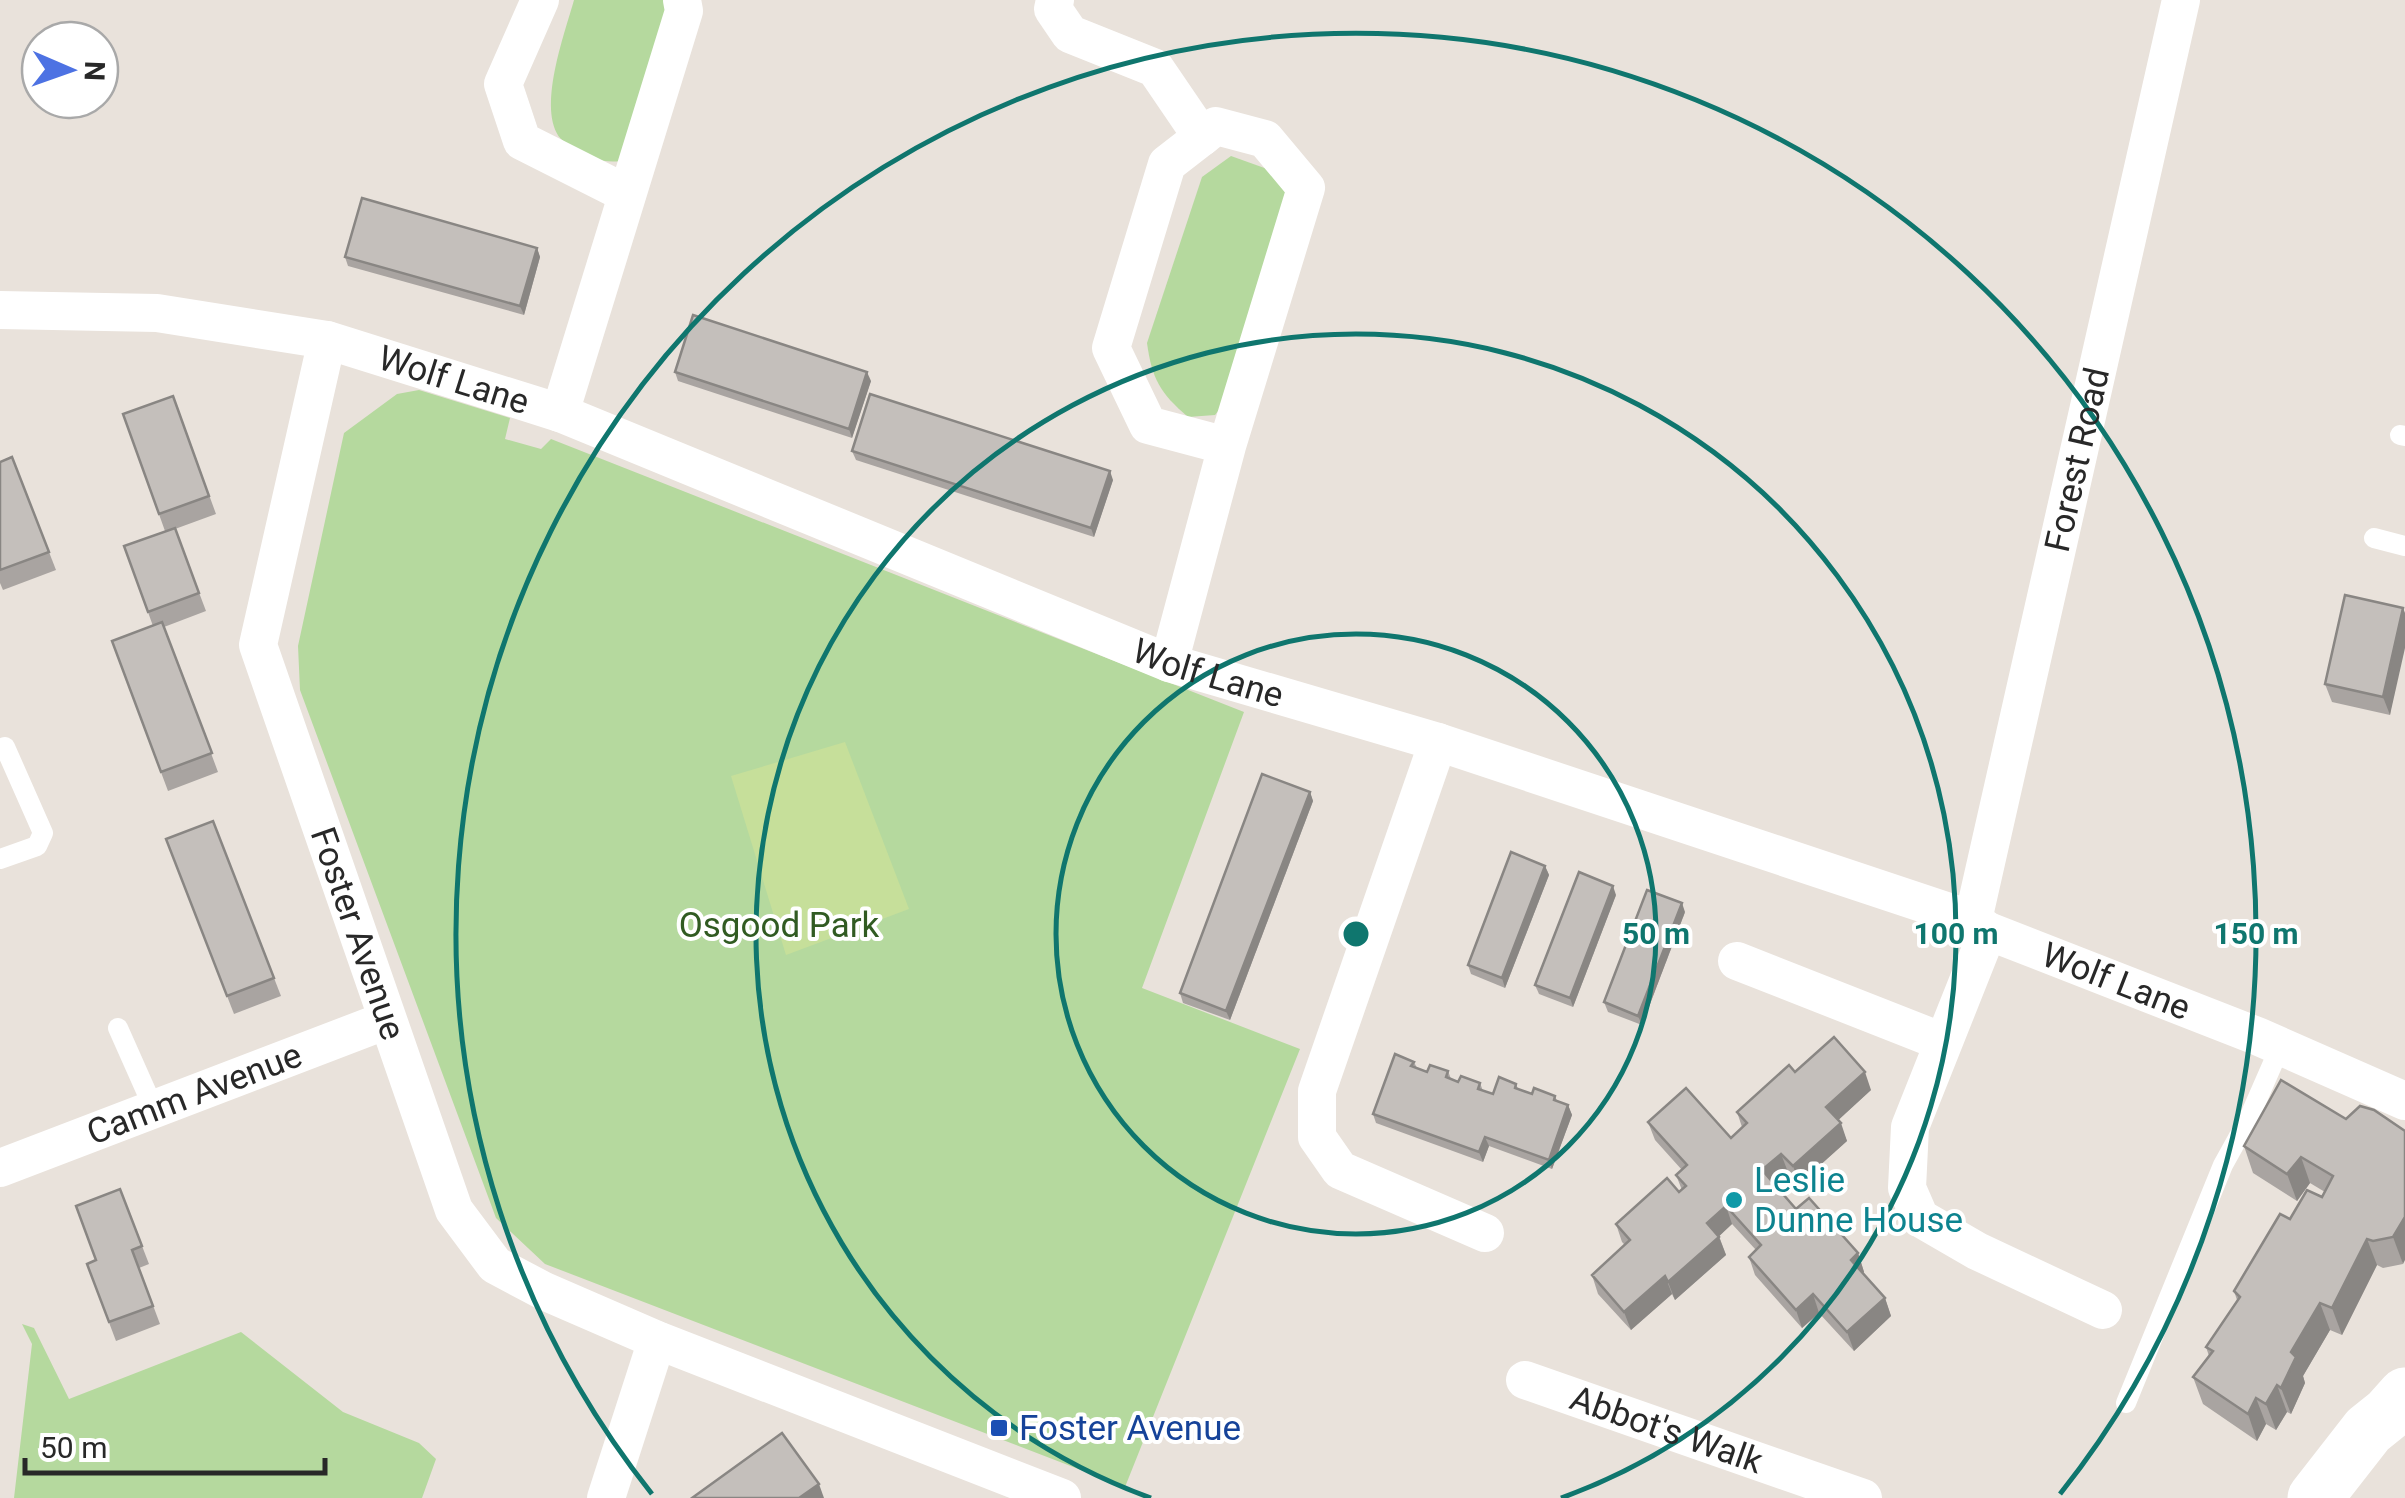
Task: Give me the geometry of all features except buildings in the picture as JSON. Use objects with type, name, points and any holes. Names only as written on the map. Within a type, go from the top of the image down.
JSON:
[{"type":"street","points":[[540,0],[503,84],[522,142],[627,194]]},
{"type":"street","points":[[560,412],[684,11],[682,0]]},
{"type":"street","points":[[1055,0],[1053,9],[1070,34],[1155,68],[1202,137]]},
{"type":"street","name":"Forest Road","points":[[2103,1310],[1976,1251],[1920,1218],[1907,1188],[1910,1127],[1943,1042],[1980,926],[2180,0]]},
{"type":"street","points":[[1170,663],[1227,446],[1306,188],[1265,138],[1216,126],[1168,164],[1111,348],[1148,425],[1227,446]]},
{"type":"street","name":"Wolf Lane","points":[[0,310],[157,312],[327,340],[560,412],[1170,663],[1438,742],[1980,926],[2405,1101]]},
{"type":"street","name":"Foster Avenue","points":[[327,340],[258,645],[454,1210],[495,1265],[544,1292],[1062,1498]]},
{"type":"street","points":[[1438,742],[1318,1091],[1317,1137],[1340,1170],[1485,1233]]},
{"type":"street","points":[[1737,961],[1943,1042]]},
{"type":"street","name":"Camm Avenue","points":[[0,1168],[387,1020]]},
{"type":"street","points":[[606,1498],[657,1340]]},
{"type":"street","name":"Abbot's Walk","points":[[1525,1380],[1863,1498]]},
{"type":"street","points":[[2314,1498],[2368,1430],[2399,1407]]},
{"type":"lane","points":[[2374,538],[2405,546]]},
{"type":"lane","points":[[0,859],[37,846],[42,832],[6,748]]},
{"type":"lane","points":[[118,1028],[154,1109]]},
{"type":"lane","points":[[2126,1403],[2223,1165],[2280,1047]]},
{"type":"green space","points":[[574,0],[676,0],[627,160],[606,161],[587,156],[563,140],[554,126],[551,110],[555,71]]},
{"type":"green space","points":[[1231,156],[1270,170],[1286,193],[1230,396],[1215,415],[1188,417],[1159,384],[1147,343],[1202,177]]},
{"type":"green space","name":"Osgood Park","points":[[419,390],[510,418],[505,439],[541,449],[551,439],[1244,712],[1142,988],[1300,1049],[1125,1487],[545,1264],[496,1218],[300,690],[298,646],[344,433],[397,394]]},
{"type":"green space","points":[[845,742],[909,909],[786,955],[731,776]]},
{"type":"green space","points":[[22,1324],[34,1328],[69,1399],[241,1332],[343,1412],[419,1443],[436,1459],[422,1498],[14,1498],[32,1344]]},
{"type":"place","name":"Leslie Dunne House","points":[[1734,1200]]},
{"type":"place","name":"Foster Avenue","points":[[999,1428]]}]
